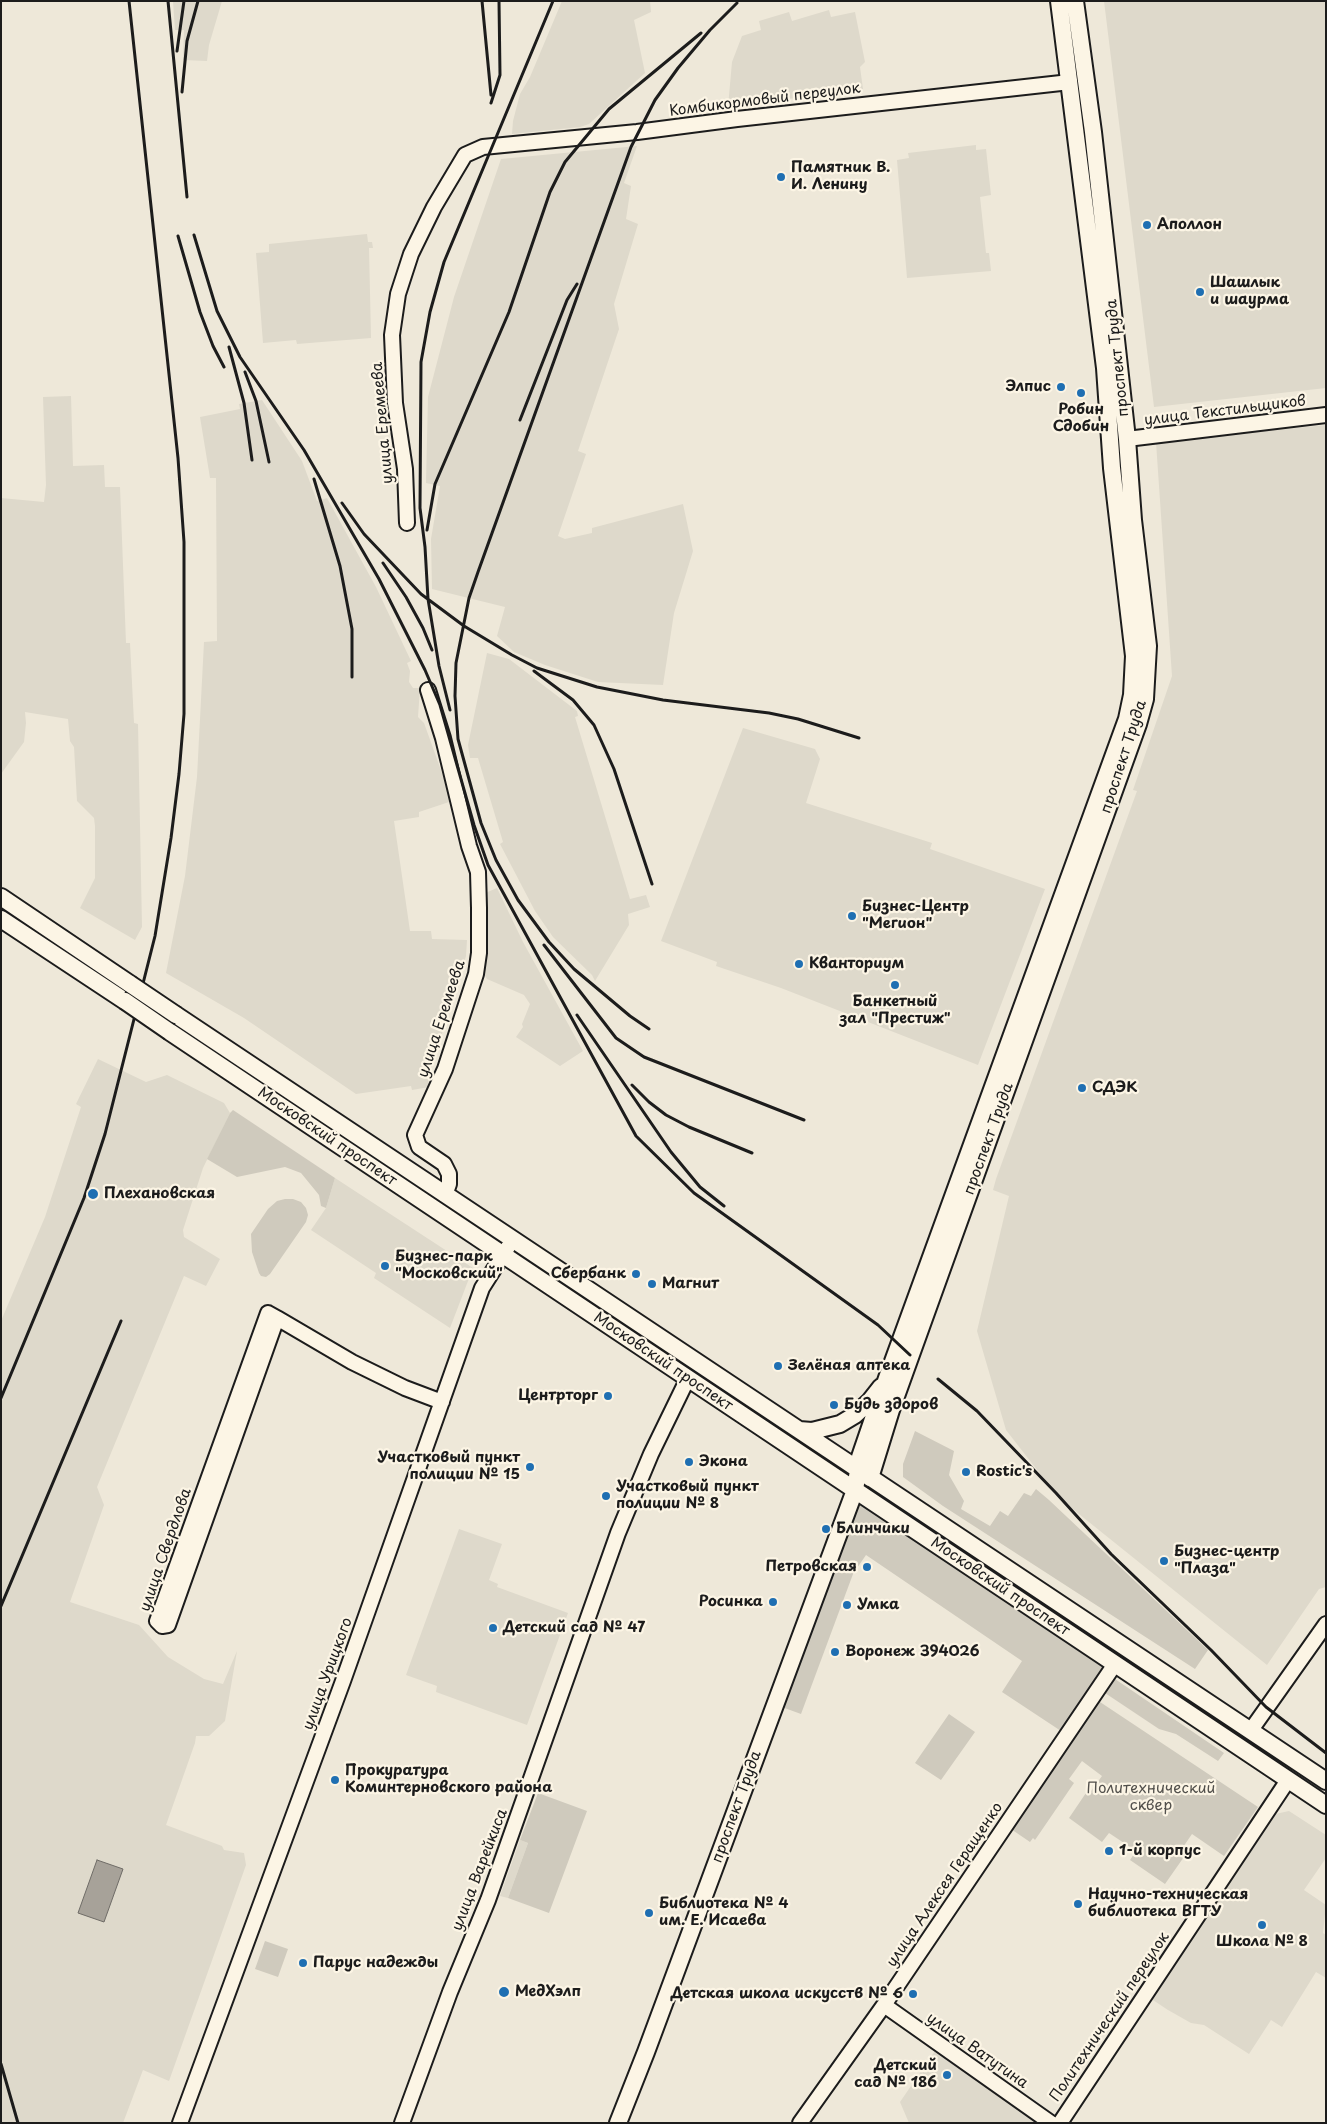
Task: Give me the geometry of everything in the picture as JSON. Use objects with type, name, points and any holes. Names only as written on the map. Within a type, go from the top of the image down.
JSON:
[{"type":"main road","name":"проспект Труда","points":[[864,1474],[860,1458],[887,1378],[1091,836],[1138,724],[1145,699],[1148,646],[1133,520],[1128,439],[1078,81],[1059,1]]},
{"type":"main road","name":"проспект Труда","points":[[864,1474],[892,1405],[1091,836],[1128,719],[1132,695],[1134,656],[1110,441],[1106,368],[1078,81],[1075,1]]},
{"type":"main road","points":[[1110,441],[1128,439]]},
{"type":"main road","name":"Московский проспект","points":[[1,897],[512,1240],[1326,1781]]},
{"type":"main road","name":"Московский проспект","points":[[1,919],[1326,1805]]},
{"type":"main road","points":[[799,1430],[812,1431],[840,1424],[855,1415],[870,1401],[887,1378]]},
{"type":"main road","points":[[855,1490],[864,1474]]},
{"type":"main road","name":"проспект Труда","points":[[618,2123],[855,1490]]},
{"type":"street","name":"Комбикормовый переулок","points":[[465,155],[483,147],[637,132],[736,119],[1078,81]]},
{"type":"street","name":"улица Еремеева","points":[[407,524],[405,469],[395,402],[392,335],[398,294],[412,254],[426,223],[465,155]]},
{"type":"street","name":"улица Текстильщиков","points":[[1128,439],[1326,416]]},
{"type":"street","name":"улица Еремеева","points":[[428,690],[443,738],[469,846],[478,872],[479,953],[476,974],[445,1069],[415,1135],[419,1147],[444,1164],[449,1174],[445,1195]]},
{"type":"street","name":"улица Урицкого","points":[[180,2123],[343,1681],[482,1288],[512,1240]]},
{"type":"street","points":[[272,1315],[352,1362],[405,1388],[442,1402]]},
{"type":"street","name":"улица Свердлова","points":[[272,1315],[168,1624],[162,1626],[157,1622],[272,1315]]},
{"type":"street","name":"улица Варейкиса","points":[[402,2123],[450,1992],[488,1900],[618,1534],[651,1454],[688,1378]]},
{"type":"street","points":[[1251,1730],[1326,1624]]},
{"type":"street","name":"улица Алексея Геращенко","points":[[800,2123],[884,2006],[1115,1664]]},
{"type":"street","name":"Политехнический переулок","points":[[1060,2123],[1288,1780]]},
{"type":"street","name":"улица Ватутина","points":[[884,2006],[1051,2123]]},
{"type":"shaded area","points":[[173,1],[222,1],[209,45],[207,61],[183,60],[184,30],[175,30]]},
{"type":"shaded area","points":[[562,1],[650,1],[651,12],[634,20],[645,73],[589,124],[580,127],[512,134],[513,121],[520,94],[530,77]]},
{"type":"shaded area","points":[[1104,1],[1326,1],[1326,388],[1154,407]]},
{"type":"shaded area","points":[[829,10],[831,17],[855,12],[865,62],[860,67],[863,89],[728,107],[732,62],[742,36],[761,30],[759,21],[789,12],[792,21]]},
{"type":"shaded area","points":[[976,145],[976,150],[986,149],[991,195],[980,197],[986,253],[989,253],[991,271],[907,278],[897,160],[909,158],[908,153]]},
{"type":"shaded area","points":[[637,146],[624,183],[631,186],[626,219],[638,224],[614,304],[619,329],[578,451],[586,454],[558,536],[565,539],[592,533],[592,528],[683,504],[693,551],[674,613],[663,685],[598,682],[545,665],[514,652],[497,636],[505,607],[432,589],[431,539],[440,486],[426,483],[428,397],[454,297],[501,159]]},
{"type":"shaded area","points":[[367,234],[368,242],[372,242],[373,248],[369,248],[371,338],[297,344],[296,340],[263,343],[256,253],[269,252],[269,244]]},
{"type":"shaded area","points":[[71,396],[73,466],[104,465],[105,487],[120,487],[126,643],[130,643],[134,723],[138,724],[142,927],[135,940],[80,908],[95,878],[95,826],[94,818],[77,801],[74,747],[70,741],[68,719],[25,712],[24,742],[1,774],[1,498],[44,502],[46,485],[43,397]]},
{"type":"shaded area","points":[[262,400],[302,461],[317,501],[327,498],[376,587],[411,661],[407,663],[410,671],[409,682],[413,688],[420,688],[418,717],[424,723],[452,801],[419,812],[419,817],[394,821],[410,931],[431,931],[432,939],[467,940],[466,956],[439,1043],[435,1042],[429,1061],[433,1063],[428,1079],[429,1087],[412,1090],[411,1086],[356,1094],[244,1018],[166,973],[185,876],[197,777],[204,642],[217,641],[216,478],[210,478],[200,417],[240,409],[239,404]]},
{"type":"shaded area","points":[[1326,425],[1326,1587],[1319,1589],[1267,1665],[1059,1498],[1006,1430],[977,1331],[1009,1196],[993,1190],[996,1179],[1137,791],[1133,790],[1172,676],[1156,442]]},
{"type":"shaded area","points":[[487,653],[509,659],[577,711],[578,716],[575,717],[630,899],[646,895],[650,907],[628,914],[629,925],[595,981],[592,975],[553,937],[535,911],[500,844],[503,842],[478,758],[470,758],[468,745]]},
{"type":"shaded area","points":[[743,728],[815,749],[820,759],[806,803],[932,843],[930,849],[1045,889],[978,1065],[781,988],[716,966],[717,962],[661,941]]},
{"type":"shaded area","points":[[497,888],[523,942],[583,1051],[560,1066],[516,1037],[523,1027],[522,1024],[530,1004],[524,995],[487,979],[483,972],[486,961],[483,894]]},
{"type":"shaded area","points":[[98,1059],[146,1082],[167,1075],[224,1103],[230,1113],[203,1168],[183,1230],[184,1237],[220,1259],[206,1286],[184,1276],[97,1487],[104,1505],[70,1602],[139,1625],[168,1657],[204,1679],[223,1684],[237,1651],[225,1721],[209,1736],[196,1736],[166,1825],[222,1846],[224,1850],[244,1853],[246,1865],[169,2081],[143,2070],[123,2123],[1,2123],[1,1321],[45,1217],[81,1107],[76,1104]]},
{"type":"shaded area","points":[[335,1178],[473,1268],[450,1328],[374,1278],[376,1273],[311,1230],[326,1208]]},
{"type":"shaded area","name":"Детский сад № 47","points":[[459,1529],[502,1544],[489,1580],[498,1584],[497,1587],[568,1613],[527,1725],[436,1692],[437,1686],[406,1675]]},
{"type":"shaded area","name":"Школа № 8","points":[[1289,1811],[1326,1835],[1326,1858],[1304,1890],[1326,1905],[1323,1933],[1326,1935],[1326,1978],[1316,1972],[1282,2027],[1271,2020],[1249,2054],[1204,2025],[1191,2023],[1168,2010],[1153,2000],[1152,1996],[1271,1815]]},
{"type":"shaded area","points":[[520,1840],[528,1843],[508,1898],[500,1896]]},
{"type":"shaded area","points":[[97,1860],[123,1869],[104,1922],[78,1913]]},
{"type":"shaded area","name":"Детский сад № 186","points":[[937,2048],[1044,2123],[909,2123],[900,2102]]},
{"type":"green space","points":[[233,1110],[335,1178],[326,1208],[321,1206],[319,1195],[301,1173],[285,1167],[237,1177],[207,1159]]},
{"type":"green space","points":[[285,1199],[301,1202],[306,1208],[308,1215],[306,1222],[270,1274],[266,1277],[261,1276],[252,1252],[251,1234],[268,1209],[277,1201]]},
{"type":"green space","points":[[915,1431],[954,1451],[949,1475],[964,1501],[961,1509],[990,1526],[1000,1511],[1008,1516],[1024,1493],[1031,1496],[1036,1489],[1049,1500],[1208,1650],[1195,1669],[943,1506],[903,1477],[903,1464]]},
{"type":"green space","points":[[859,1503],[1104,1667],[1061,1731],[1002,1692],[1022,1661],[866,1555],[853,1574],[801,1714],[779,1706]]},
{"type":"green space","points":[[1112,1677],[1224,1753],[1218,1761],[1176,1734],[1159,1729],[1102,1691]]},
{"type":"green space","name":"Политехнический сквер","points":[[1097,1700],[1258,1807],[1224,1856],[1192,1834],[1181,1850],[1186,1854],[1165,1884],[1130,1860],[1136,1851],[1109,1833],[1102,1842],[1069,1818],[1088,1790],[1091,1791],[1102,1776],[1082,1761],[1069,1779],[1074,1783],[1035,1840],[1033,1838],[1030,1842],[1008,1827]]},
{"type":"green space","points":[[949,1714],[975,1732],[941,1780],[915,1763]]},
{"type":"green space","points":[[538,1793],[587,1811],[549,1913],[508,1898],[528,1843],[520,1840]]},
{"type":"green space","points":[[265,1941],[288,1949],[278,1977],[255,1969]]},
{"type":"railway","points":[[1,1398],[84,1198],[105,1134],[155,936],[179,774],[184,714],[184,542],[178,458],[129,1]]},
{"type":"railway","points":[[168,1],[187,197]]},
{"type":"railway","points":[[177,51],[184,1]]},
{"type":"railway","points":[[182,92],[187,41],[198,1]]},
{"type":"railway","points":[[482,1],[491,95]]},
{"type":"railway","points":[[491,103],[500,75],[499,1]]},
{"type":"railway","points":[[450,710],[439,666],[428,599],[425,547],[420,508],[421,362],[430,312],[444,262],[553,1]]},
{"type":"railway","points":[[649,1029],[630,1016],[574,969],[549,942],[518,900],[496,860],[481,823],[458,739],[455,696],[456,663],[469,598],[631,147],[655,100],[678,68],[710,30],[737,3]]},
{"type":"railway","points":[[427,530],[435,484],[509,312],[550,192],[565,162],[609,109],[701,33]]},
{"type":"railway","points":[[194,235],[217,311],[240,357],[304,450],[379,579],[425,670],[440,705],[474,825],[488,865],[636,1136],[694,1193],[878,1325],[910,1355]]},
{"type":"railway","points":[[178,236],[200,312],[213,346],[224,367]]},
{"type":"railway","points":[[520,420],[567,300],[577,284]]},
{"type":"railway","points":[[229,347],[244,403],[252,460]]},
{"type":"railway","points":[[245,372],[256,401],[269,462]]},
{"type":"railway","points":[[314,479],[340,566],[352,629],[352,677]]},
{"type":"railway","points":[[342,503],[364,534],[421,594],[464,626],[537,668],[597,687],[663,700],[769,713],[798,719],[859,738]]},
{"type":"railway","points":[[383,563],[406,597],[423,628],[432,650]]},
{"type":"railway","points":[[534,671],[573,700],[594,725],[614,769],[652,884]]},
{"type":"railway","points":[[544,945],[616,1038],[644,1057],[804,1120]]},
{"type":"railway","points":[[577,1015],[671,1152],[700,1187],[724,1206]]},
{"type":"railway","points":[[632,1085],[666,1115],[689,1127],[752,1153]]},
{"type":"railway","points":[[1,1606],[121,1321]]},
{"type":"railway","points":[[938,1379],[977,1411],[1056,1493],[1111,1554],[1211,1650],[1266,1707],[1326,1753]]},
{"type":"railway","points":[[1,2064],[18,2123]]},
{"type":"place","name":"Памятник В. И. Ленину","points":[[781,177]]},
{"type":"place","name":"Аполлон","points":[[1147,225]]},
{"type":"place","name":"Шашлык и шаурма","points":[[1200,292]]},
{"type":"place","name":"Элпис","points":[[1061,387]]},
{"type":"place","name":"Робин Сдобин","points":[[1081,393]]},
{"type":"place","name":"Бизнес-Центр \"Мегион\"","points":[[852,916]]},
{"type":"place","name":"Кванториум","points":[[799,964]]},
{"type":"place","name":"Банкетный зал \"Престиж\"","points":[[895,985]]},
{"type":"place","name":"СДЭК","points":[[1082,1088]]},
{"type":"place","name":"Плехановская","points":[[93,1194]]},
{"type":"place","name":"Бизнес-парк \"Московский\"","points":[[385,1266]]},
{"type":"place","name":"Сбербанк","points":[[636,1274]]},
{"type":"place","name":"Магнит","points":[[652,1284]]},
{"type":"place","name":"Зелёная аптека","points":[[778,1366]]},
{"type":"place","name":"Центрторг","points":[[608,1396]]},
{"type":"place","name":"Будь здоров","points":[[834,1405]]},
{"type":"place","name":"Экона","points":[[689,1462]]},
{"type":"place","name":"Участковый пункт полиции № 15","points":[[530,1467]]},
{"type":"place","name":"Rostic's","points":[[966,1472]]},
{"type":"place","name":"Участковый пункт полиции № 8","points":[[606,1496]]},
{"type":"place","name":"Блинчики","points":[[826,1529]]},
{"type":"place","name":"Бизнес-центр \"Плаза\"","points":[[1164,1561]]},
{"type":"place","name":"Петровская","points":[[867,1567]]},
{"type":"place","name":"Росинка","points":[[773,1602]]},
{"type":"place","name":"Умка","points":[[847,1605]]},
{"type":"place","name":"Детский сад № 47","points":[[493,1628]]},
{"type":"place","name":"Воронеж 394026","points":[[835,1652]]},
{"type":"place","name":"Прокуратура Коминтерновского района","points":[[335,1780]]},
{"type":"place","name":"1-й корпус","points":[[1109,1851]]},
{"type":"place","name":"Научно-техническая библиотека ВГТУ","points":[[1078,1904]]},
{"type":"place","name":"Библиотека № 4 им. Е. Исаева","points":[[649,1913]]},
{"type":"place","name":"Школа № 8","points":[[1262,1925]]},
{"type":"place","name":"Парус надежды","points":[[303,1963]]},
{"type":"place","name":"МедХэлп","points":[[504,1992]]},
{"type":"place","name":"Детская школа искусств № 6","points":[[913,1994]]},
{"type":"place","name":"Детский сад № 186","points":[[947,2075]]}]
